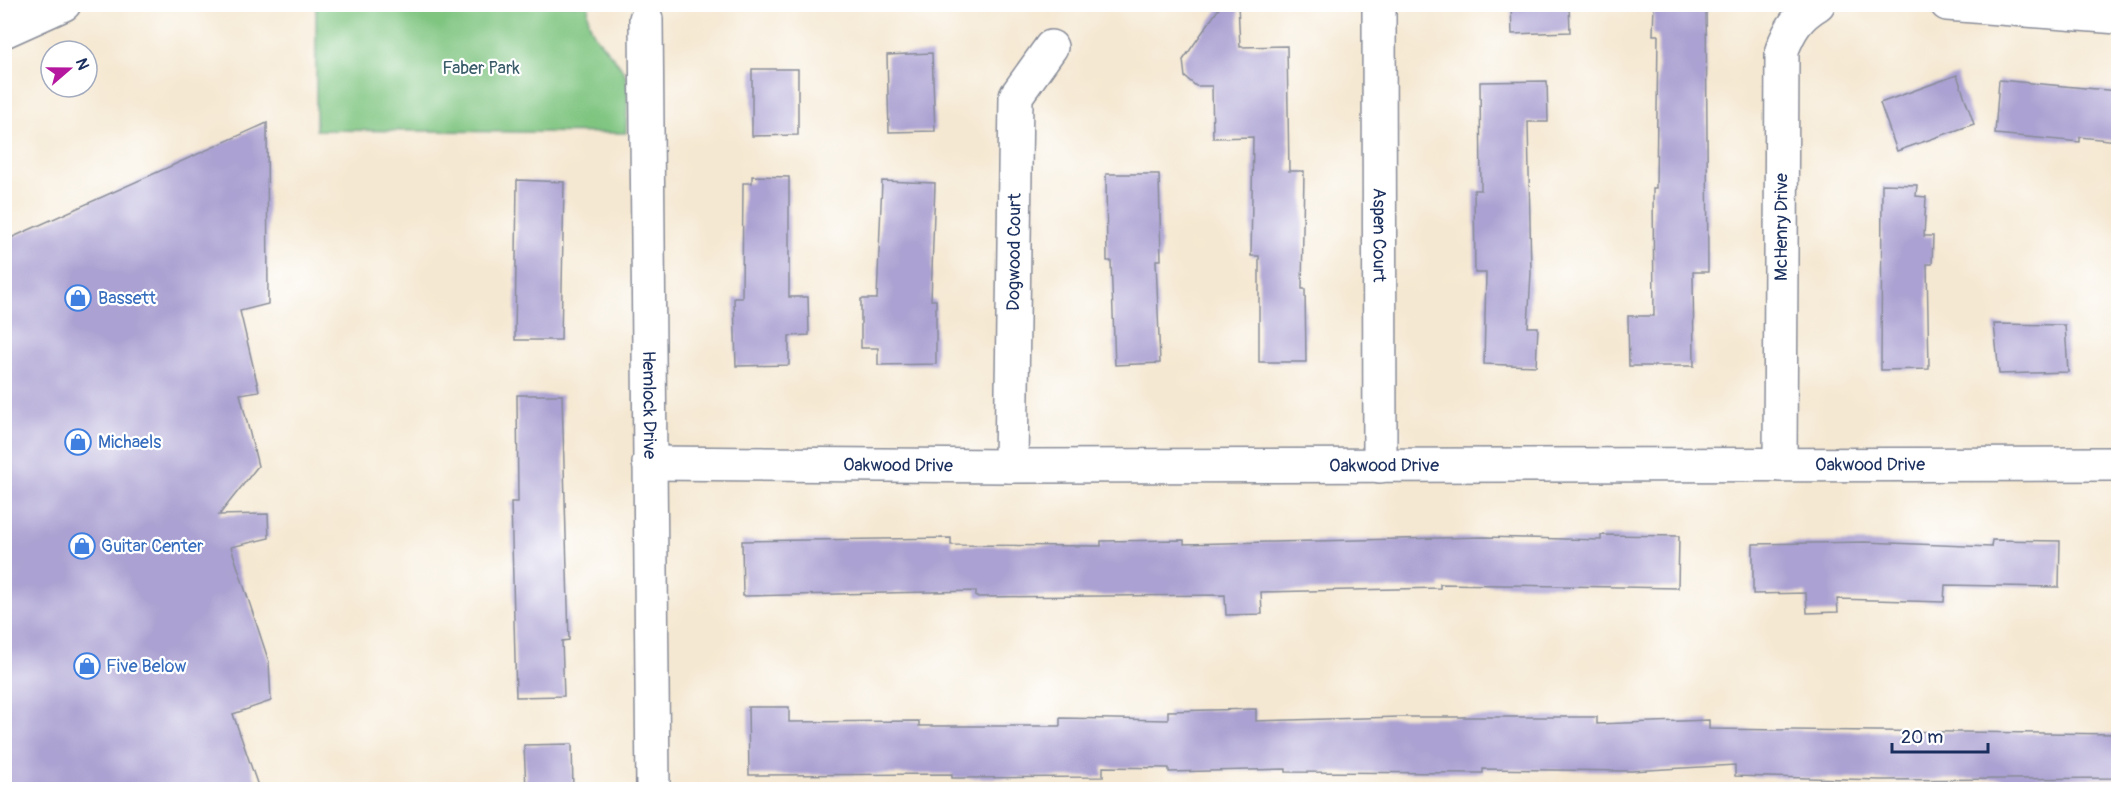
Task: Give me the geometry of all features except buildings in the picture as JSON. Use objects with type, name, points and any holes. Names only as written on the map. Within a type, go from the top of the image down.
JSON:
[{"type":"main road","points":[[4,31],[64,4]]},
{"type":"main road","name":"Aspen Court","points":[[1379,4],[1380,465]]},
{"type":"main road","name":"McHenry Drive","points":[[1780,465],[1782,50],[1791,28],[1805,12],[1818,4]]},
{"type":"main road","points":[[1947,4],[2118,17]]},
{"type":"main road","name":"Hemlock Drive","points":[[646,19],[653,789]]},
{"type":"main road","name":"Dogwood Court","points":[[1011,466],[1016,96],[1051,47]]},
{"type":"main road","name":"Oakwood Drive","points":[[649,463],[1011,466],[2118,464]]},
{"type":"green space","name":"Faber Park","points":[[316,5],[589,5],[588,17],[591,27],[626,77],[628,97],[626,133],[316,130]]},
{"type":"place","name":"Bassett","points":[[78,298]]},
{"type":"place","name":"Michaels","points":[[78,442]]},
{"type":"place","name":"Guitar Center","points":[[82,546]]},
{"type":"place","name":"Five Below","points":[[87,666]]}]
